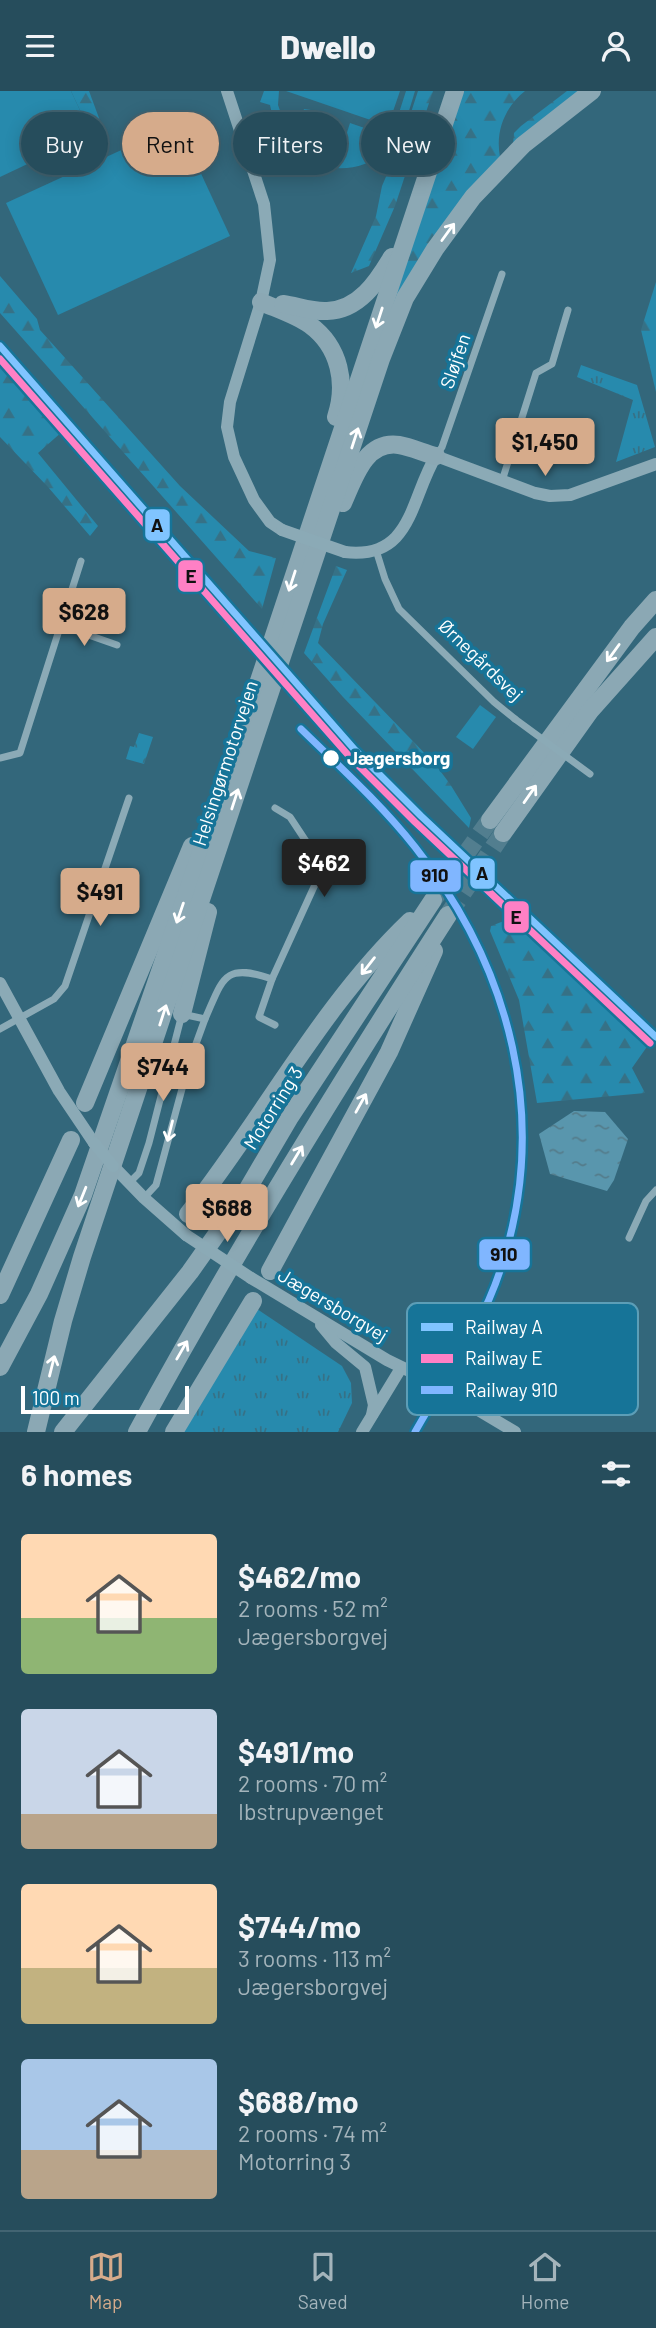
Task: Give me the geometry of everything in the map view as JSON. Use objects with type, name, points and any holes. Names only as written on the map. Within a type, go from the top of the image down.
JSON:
[{"type":"highway","name":"Helsingørmotorvejen","points":[[0,1367],[39,1294],[83,1195],[228,774],[455,91]]},
{"type":"highway","name":"Helsingørmotorvejen","points":[[36,1432],[63,1321],[82,1257],[381,359],[405,299],[435,249],[473,197],[523,145],[592,91]]},
{"type":"highway","points":[[261,302],[327,311],[357,301],[369,292],[381,276],[411,224]]},
{"type":"highway","points":[[261,302],[302,320],[315,330],[333,350],[339,368],[342,384],[340,408],[318,474],[309,531]]},
{"type":"highway","points":[[302,596],[359,468],[368,456],[384,446],[398,445],[436,456]]},
{"type":"highway","points":[[656,600],[632,627],[497,827],[590,712],[656,637]]},
{"type":"highway","points":[[85,1103],[174,888],[228,774]]},
{"type":"highway","points":[[182,1014],[214,891],[225,831]]},
{"type":"highway","name":"Motorring 3","points":[[64,1432],[190,1272],[243,1197],[290,1117],[433,900],[372,960],[306,1047],[184,1226]]},
{"type":"highway","points":[[138,1432],[243,1244],[358,1054],[448,915],[389,1052],[174,1432]]},
{"type":"highway","points":[[0,1295],[80,1131]]},
{"type":"street","points":[[227,91],[264,204],[270,260],[261,302],[229,403],[227,427],[234,457],[254,500],[270,522],[282,530],[345,552],[376,549],[391,542],[403,531],[436,456],[542,495],[570,495],[656,464]]},
{"type":"street","name":"Sløjfen","points":[[436,456],[442,447],[502,274]]},
{"type":"street","points":[[502,481],[536,373],[552,364],[568,310]]},
{"type":"street","name":"Ørnegårdsvej","points":[[376,549],[385,579],[399,609],[494,702],[590,774]]},
{"type":"street","points":[[0,758],[20,753],[81,561]]},
{"type":"street","points":[[60,625],[117,645]]},
{"type":"street","points":[[0,1029],[54,999],[65,986],[129,798]]},
{"type":"street","points":[[275,808],[290,817],[323,867],[272,979],[259,1017],[275,1025]]},
{"type":"street","points":[[144,1198],[156,1185],[185,1076],[221,983],[232,973],[248,970],[272,979]]},
{"type":"street","name":"Jægersborgvej","points":[[0,983],[80,1131],[144,1198],[259,1284],[407,1371]]},
{"type":"street","points":[[128,1182],[139,1173],[149,1143],[182,1014],[205,1019]]},
{"type":"street","points":[[66,1102],[76,1106],[85,1103],[80,1131]]},
{"type":"street","points":[[629,1238],[646,1201],[656,1190]]},
{"type":"street","points":[[314,1317],[337,1343],[365,1367],[374,1405],[372,1415]]},
{"type":"street","points":[[362,1432],[401,1368]]},
{"type":"street","name":"Jægersborgvej","points":[[401,1368],[407,1373]]},
{"type":"street","name":"Jægersborgvej","points":[[471,1415],[499,1432]]},
{"type":"street","name":"Jægersborgvej","points":[[487,1415],[515,1432]]},
{"type":"green space","points":[[0,91],[71,91],[81,112],[21,112],[21,167],[0,177]]},
{"type":"green space","points":[[71,91],[89,91],[97,112],[81,112]]},
{"type":"green space","points":[[264,91],[279,91],[281,112],[272,112],[270,105],[260,102]]},
{"type":"green space","points":[[286,91],[400,91],[393,112],[361,112],[361,117]]},
{"type":"green space","points":[[406,91],[415,91],[409,112],[399,112]]},
{"type":"green space","points":[[418,91],[433,91],[426,112],[411,112]]},
{"type":"green space","points":[[462,91],[525,91],[512,104],[503,120],[499,138],[500,157],[389,312],[434,175],[455,175],[455,112]]},
{"type":"green space","points":[[567,91],[580,91],[513,145],[514,133],[521,126]]},
{"type":"green space","points":[[350,123],[361,127],[361,165],[347,168],[347,132]]},
{"type":"green space","points":[[122,150],[122,175],[202,175],[230,236],[58,315],[6,203],[67,175],[108,175],[108,156]]},
{"type":"green space","points":[[387,175],[405,175],[369,266],[351,273],[376,216]]},
{"type":"green space","points":[[0,276],[37,319],[40,330],[180,486],[249,551],[276,558],[262,609],[0,313]]},
{"type":"green space","points":[[656,282],[656,392],[641,330]]},
{"type":"green space","points":[[0,359],[63,431],[38,453],[98,526],[90,536],[0,437]]},
{"type":"green space","points":[[581,365],[637,385],[655,447],[616,462],[633,400],[577,377]]},
{"type":"green space","points":[[336,566],[347,570],[323,624],[318,643],[435,764],[471,818],[469,828],[304,653]]},
{"type":"green space","points":[[305,701],[392,794],[562,953],[415,828],[312,718]]},
{"type":"green space","points":[[480,705],[496,717],[473,749],[456,737]]},
{"type":"green space","points":[[139,733],[153,737],[144,764],[126,759],[130,746],[134,747]]},
{"type":"green space","points":[[509,919],[598,999],[651,1041],[632,1068],[645,1093],[537,1103],[519,1000],[490,931],[491,926]]},
{"type":"green space","points":[[257,1309],[342,1366],[351,1383],[352,1403],[338,1432],[182,1432]]},
{"type":"water","points":[[574,1111],[605,1112],[628,1139],[614,1180],[607,1191],[550,1174],[539,1134]]},
{"type":"tunnel","points":[[433,900],[490,820]]},
{"type":"tunnel","points":[[448,915],[503,833]]},
{"type":"rail line","name":"A","points":[[0,346],[355,750],[421,816],[656,1037]]},
{"type":"rail line","name":"E","points":[[0,359],[349,756],[415,822],[650,1043]]},
{"type":"rail line","name":"910","points":[[301,729],[360,786],[415,847],[448,894],[476,943],[497,994],[512,1047],[521,1101],[522,1156],[515,1212],[501,1268],[487,1303]]},
{"type":"rail line","name":"910","points":[[415,1432],[425,1415]]},
{"type":"place","name":"Jægersborg","points":[[331,758]]}]
